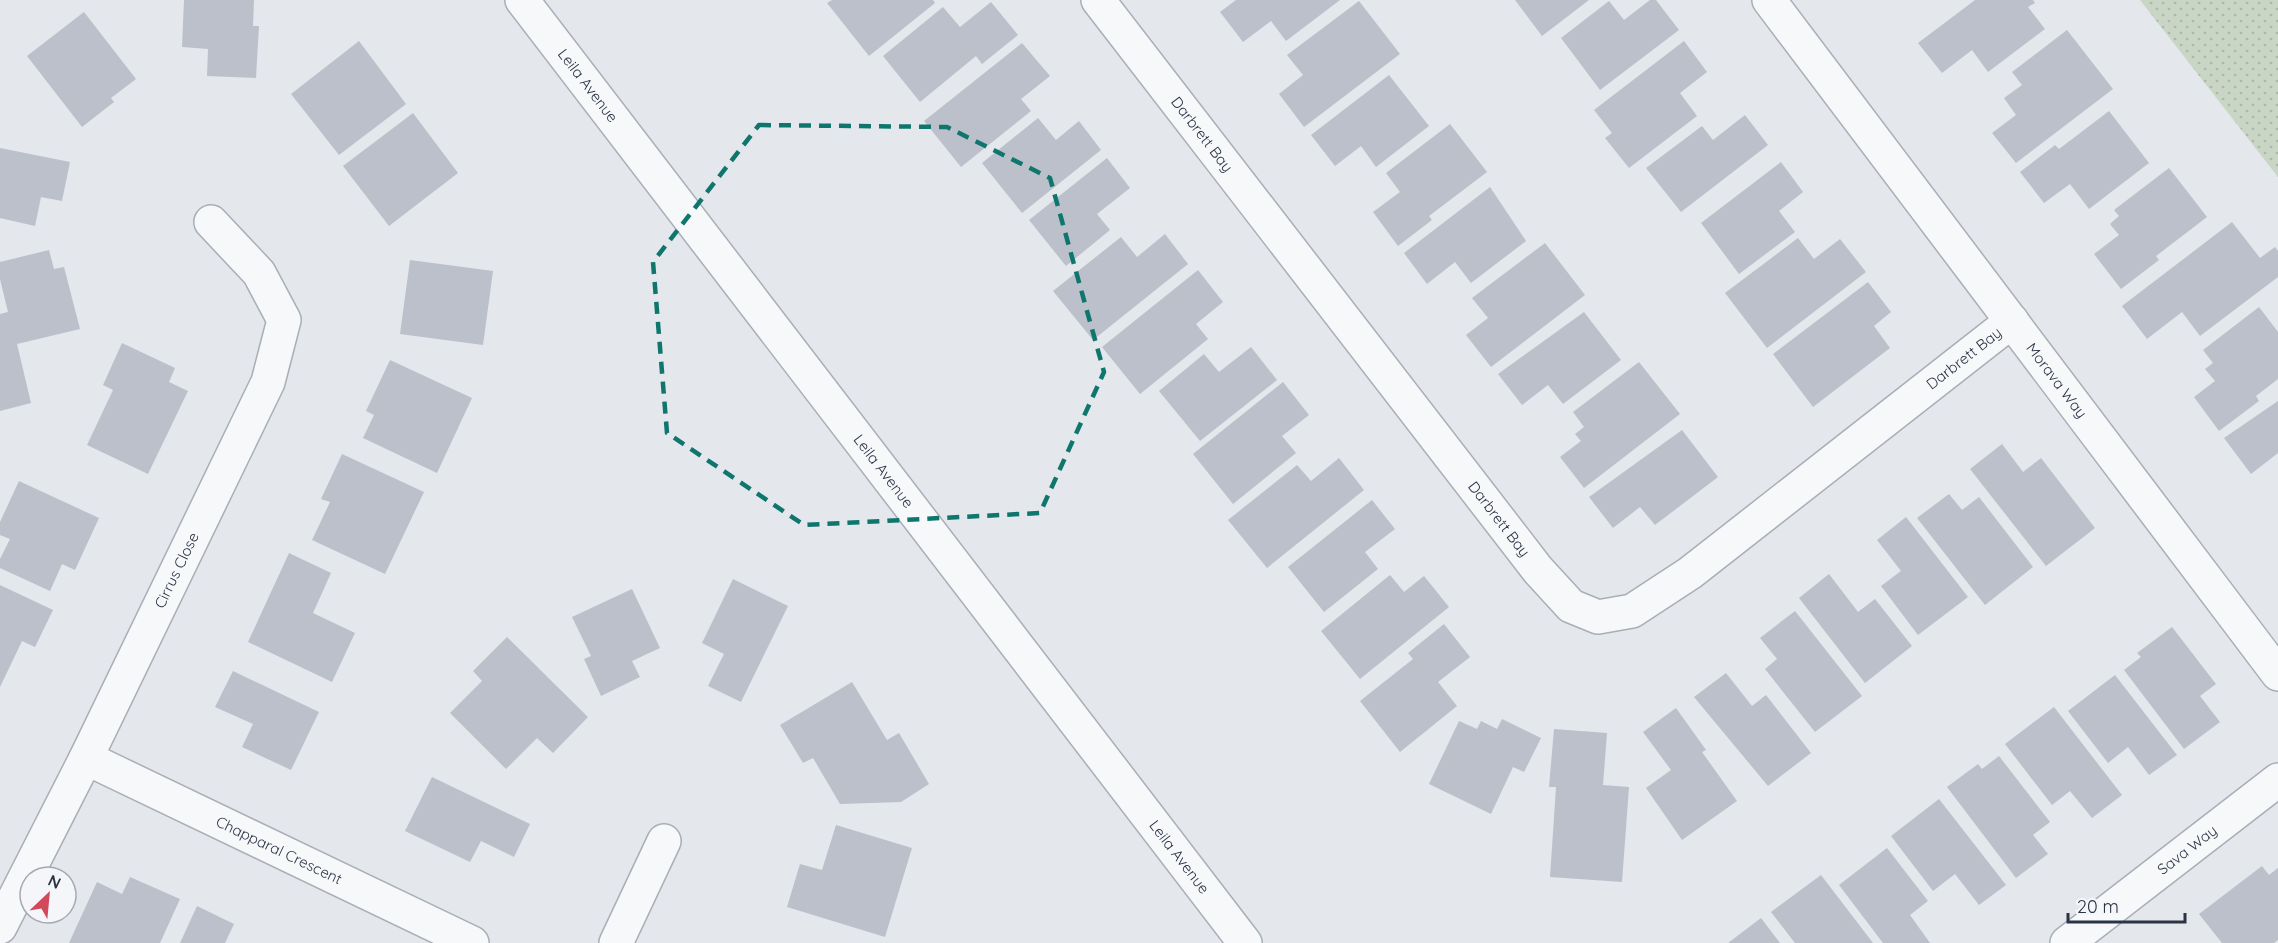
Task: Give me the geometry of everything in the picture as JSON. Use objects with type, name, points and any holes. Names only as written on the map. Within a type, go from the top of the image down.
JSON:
[{"type":"street","name":"Leila Avenue","points":[[522,0],[1245,943]]},
{"type":"street","name":"Darbrett Bay","points":[[1098,0],[1538,570],[1571,606],[1598,617],[1632,611],[1690,573],[2012,321]]},
{"type":"street","name":"Morava Way","points":[[1769,0],[2278,674]]},
{"type":"street","name":"Cirrus Close","points":[[0,927],[86,758],[268,382],[284,320],[259,273],[211,222]]},
{"type":"street","name":"Chapparal Crescent","points":[[86,758],[472,943]]},
{"type":"street","name":"Sava Way","points":[[2067,943],[2278,780]]},
{"type":"street","points":[[616,943],[664,842]]},
{"type":"highlighted area","points":[[759,125],[947,127],[1050,178],[1104,372],[1040,513],[804,525],[667,433],[653,262]]},
{"type":"green space","points":[[2140,0],[2278,0],[2278,177]]},
{"type":"building","points":[[184,0],[254,0],[253,26],[259,26],[256,78],[207,76],[208,49],[182,47]]},
{"type":"building","points":[[832,0],[933,0],[935,3],[869,56],[827,3]]},
{"type":"building","points":[[1236,0],[1340,0],[1286,41],[1271,21],[1243,42],[1220,12]]},
{"type":"building","points":[[1515,0],[1589,0],[1542,36]]},
{"type":"building","points":[[1650,0],[1656,0],[1679,30],[1600,90],[1561,38],[1609,1],[1624,20]]},
{"type":"building","points":[[1975,0],[2033,0],[2035,3],[2028,7],[2045,29],[1988,72],[1972,50],[1942,73],[1918,43]]},
{"type":"building","points":[[1359,1],[1400,54],[1304,127],[1279,94],[1303,75],[1287,55]]},
{"type":"building","points":[[991,2],[1018,35],[982,64],[976,56],[920,102],[883,56],[943,7],[960,27]]},
{"type":"building","points":[[84,12],[136,79],[111,98],[114,102],[82,127],[27,56]]},
{"type":"building","points":[[2067,30],[2113,89],[2016,163],[1992,133],[2016,115],[2004,98],[2022,85],[2012,72]]},
{"type":"building","points":[[359,41],[406,104],[339,155],[291,94]]},
{"type":"building","points":[[1684,41],[1707,72],[1680,93],[1697,116],[1629,168],[1605,138],[1612,133],[1594,110]]},
{"type":"building","points":[[1022,43],[1050,76],[1021,99],[1031,111],[961,167],[924,121]]},
{"type":"building","points":[[1389,75],[1429,126],[1376,167],[1361,146],[1335,166],[1311,135]]},
{"type":"building","points":[[2109,111],[2149,163],[2089,209],[2070,184],[2044,203],[2020,172],[2055,145],[2059,149]]},
{"type":"building","points":[[413,113],[458,173],[389,226],[343,166]]},
{"type":"building","points":[[1745,115],[1768,145],[1681,212],[1646,168],[1702,126],[1713,140]]},
{"type":"building","points":[[1038,118],[1056,140],[1079,121],[1101,150],[1022,213],[982,163]]},
{"type":"building","points":[[1450,124],[1487,172],[1429,216],[1432,220],[1398,246],[1373,212],[1400,192],[1386,173]]},
{"type":"building","points":[[0,148],[70,162],[62,201],[41,197],[35,226],[0,218]]},
{"type":"building","points":[[1107,158],[1130,188],[1097,214],[1110,230],[1066,266],[1029,220]]},
{"type":"building","points":[[1781,162],[1803,192],[1779,211],[1795,232],[1739,274],[1701,223]]},
{"type":"building","points":[[2169,168],[2207,217],[2156,256],[2159,260],[2121,289],[2094,254],[2119,235],[2110,224],[2119,216],[2114,210]]},
{"type":"building","points":[[1490,187],[1526,241],[1471,283],[1455,262],[1427,284],[1404,253]]},
{"type":"building","points":[[2232,222],[2260,258],[2275,247],[2278,251],[2278,277],[2200,336],[2182,312],[2147,339],[2122,306]]},
{"type":"building","points":[[1165,234],[1188,264],[1093,340],[1053,291],[1121,237],[1137,257]]},
{"type":"building","points":[[1798,238],[1814,259],[1840,239],[1866,272],[1767,348],[1725,293]]},
{"type":"building","points":[[1545,243],[1585,295],[1491,367],[1466,335],[1488,318],[1472,298]]},
{"type":"building","points":[[49,250],[54,269],[64,267],[80,329],[17,344],[31,403],[0,411],[0,314],[8,312],[0,279],[0,262]]},
{"type":"building","points":[[410,260],[493,271],[483,345],[400,334]]},
{"type":"building","points":[[1198,270],[1223,302],[1196,324],[1208,339],[1140,394],[1102,347]]},
{"type":"building","points":[[1868,282],[1891,312],[1874,326],[1890,348],[1813,407],[1773,354]]},
{"type":"building","points":[[2259,307],[2278,332],[2278,379],[2256,396],[2259,401],[2219,431],[2194,397],[2215,381],[2205,369],[2213,363],[2203,350]]},
{"type":"building","points":[[1584,312],[1621,360],[1563,404],[1548,385],[1522,405],[1498,374]]},
{"type":"building","points":[[122,343],[175,368],[169,382],[188,391],[148,474],[87,445],[113,390],[103,385]]},
{"type":"building","points":[[1251,347],[1277,380],[1200,441],[1159,391],[1204,354],[1219,372]]},
{"type":"building","points":[[390,360],[472,398],[437,473],[363,438],[374,415],[366,411]]},
{"type":"building","points":[[1639,362],[1680,414],[1584,488],[1560,457],[1581,441],[1575,434],[1584,427],[1573,412]]},
{"type":"building","points":[[1283,382],[1309,415],[1282,436],[1296,453],[1233,504],[1193,454]]},
{"type":"building","points":[[2278,401],[2278,453],[2251,474],[2224,438]]},
{"type":"building","points":[[1682,430],[1718,477],[1655,525],[1640,507],[1613,528],[1589,497]]},
{"type":"building","points":[[2002,444],[2023,472],[2041,458],[2095,528],[2046,566],[1970,469]]},
{"type":"building","points":[[342,454],[424,492],[385,574],[312,540],[330,502],[321,499]]},
{"type":"building","points":[[1339,458],[1364,490],[1267,568],[1228,520],[1297,465],[1311,481]]},
{"type":"building","points":[[19,481],[99,518],[75,570],[62,564],[50,591],[0,568],[0,559],[10,539],[0,535],[0,522]]},
{"type":"building","points":[[1949,494],[1962,510],[1979,497],[2033,567],[1985,605],[1917,518]]},
{"type":"building","points":[[1372,500],[1395,529],[1365,552],[1378,569],[1324,612],[1288,567]]},
{"type":"building","points":[[1906,517],[1968,597],[1918,635],[1881,586],[1901,571],[1877,540]]},
{"type":"building","points":[[289,553],[331,573],[313,613],[355,633],[332,682],[248,642]]},
{"type":"building","points":[[1829,574],[1858,612],[1875,599],[1912,646],[1865,683],[1799,598]]},
{"type":"building","points":[[1390,575],[1404,592],[1424,576],[1449,607],[1360,679],[1321,631]]},
{"type":"building","points":[[733,579],[788,606],[741,702],[708,686],[724,654],[702,643]]},
{"type":"building","points":[[0,585],[53,610],[35,647],[22,641],[0,687]]},
{"type":"building","points":[[632,589],[660,648],[632,661],[640,677],[601,696],[584,659],[591,656],[572,617]]},
{"type":"building","points":[[1795,611],[1862,696],[1815,732],[1765,669],[1777,659],[1760,638]]},
{"type":"building","points":[[1444,624],[1470,657],[1438,682],[1457,706],[1400,752],[1360,701],[1413,659],[1408,653]]},
{"type":"building","points":[[2172,627],[2216,684],[2200,696],[2220,722],[2184,749],[2124,670],[2141,657],[2137,653]]},
{"type":"building","points":[[507,637],[588,717],[553,753],[537,738],[506,769],[450,713],[482,681],[473,671]]},
{"type":"building","points":[[233,671],[319,712],[291,770],[242,747],[253,724],[215,707]]},
{"type":"building","points":[[1726,673],[1752,706],[1766,695],[1811,753],[1768,786],[1694,697]]},
{"type":"building","points":[[2115,675],[2177,755],[2149,775],[2128,747],[2108,763],[2068,711]]},
{"type":"building","points":[[852,682],[887,740],[899,733],[929,784],[901,802],[840,804],[813,758],[803,763],[780,725]]},
{"type":"building","points":[[2054,707],[2122,795],[2092,818],[2070,791],[2052,805],[2005,744]]},
{"type":"building","points":[[1676,708],[1706,750],[1702,752],[1737,801],[1682,840],[1646,788],[1671,770],[1643,732]]},
{"type":"building","points":[[1502,719],[1541,738],[1524,772],[1513,767],[1491,814],[1429,784],[1459,721],[1477,729],[1481,721],[1497,729]]},
{"type":"building","points":[[1554,729],[1607,733],[1603,785],[1629,787],[1622,882],[1550,877],[1556,787],[1549,787]]},
{"type":"building","points":[[1999,756],[2050,822],[2033,835],[2048,854],[2016,878],[1947,787],[1978,764],[1982,769]]},
{"type":"building","points":[[432,777],[530,824],[514,857],[481,841],[470,862],[405,831]]},
{"type":"building","points":[[1939,799],[2006,885],[1979,905],[1955,874],[1933,891],[1891,836]]},
{"type":"building","points":[[836,825],[912,848],[885,937],[787,907],[800,864],[822,870]]},
{"type":"building","points":[[1887,848],[1928,901],[1910,915],[1930,943],[1883,943],[1839,885]]},
{"type":"building","points":[[2262,866],[2269,875],[2278,868],[2278,940],[2274,943],[2222,943],[2199,914]]},
{"type":"building","points":[[1821,875],[1873,943],[1795,943],[1771,912]]},
{"type":"building","points":[[130,877],[180,899],[160,943],[69,943],[97,882],[122,894]]},
{"type":"building","points":[[197,906],[234,924],[225,943],[180,943]]},
{"type":"building","points":[[1761,918],[1780,943],[1728,943]]}]
